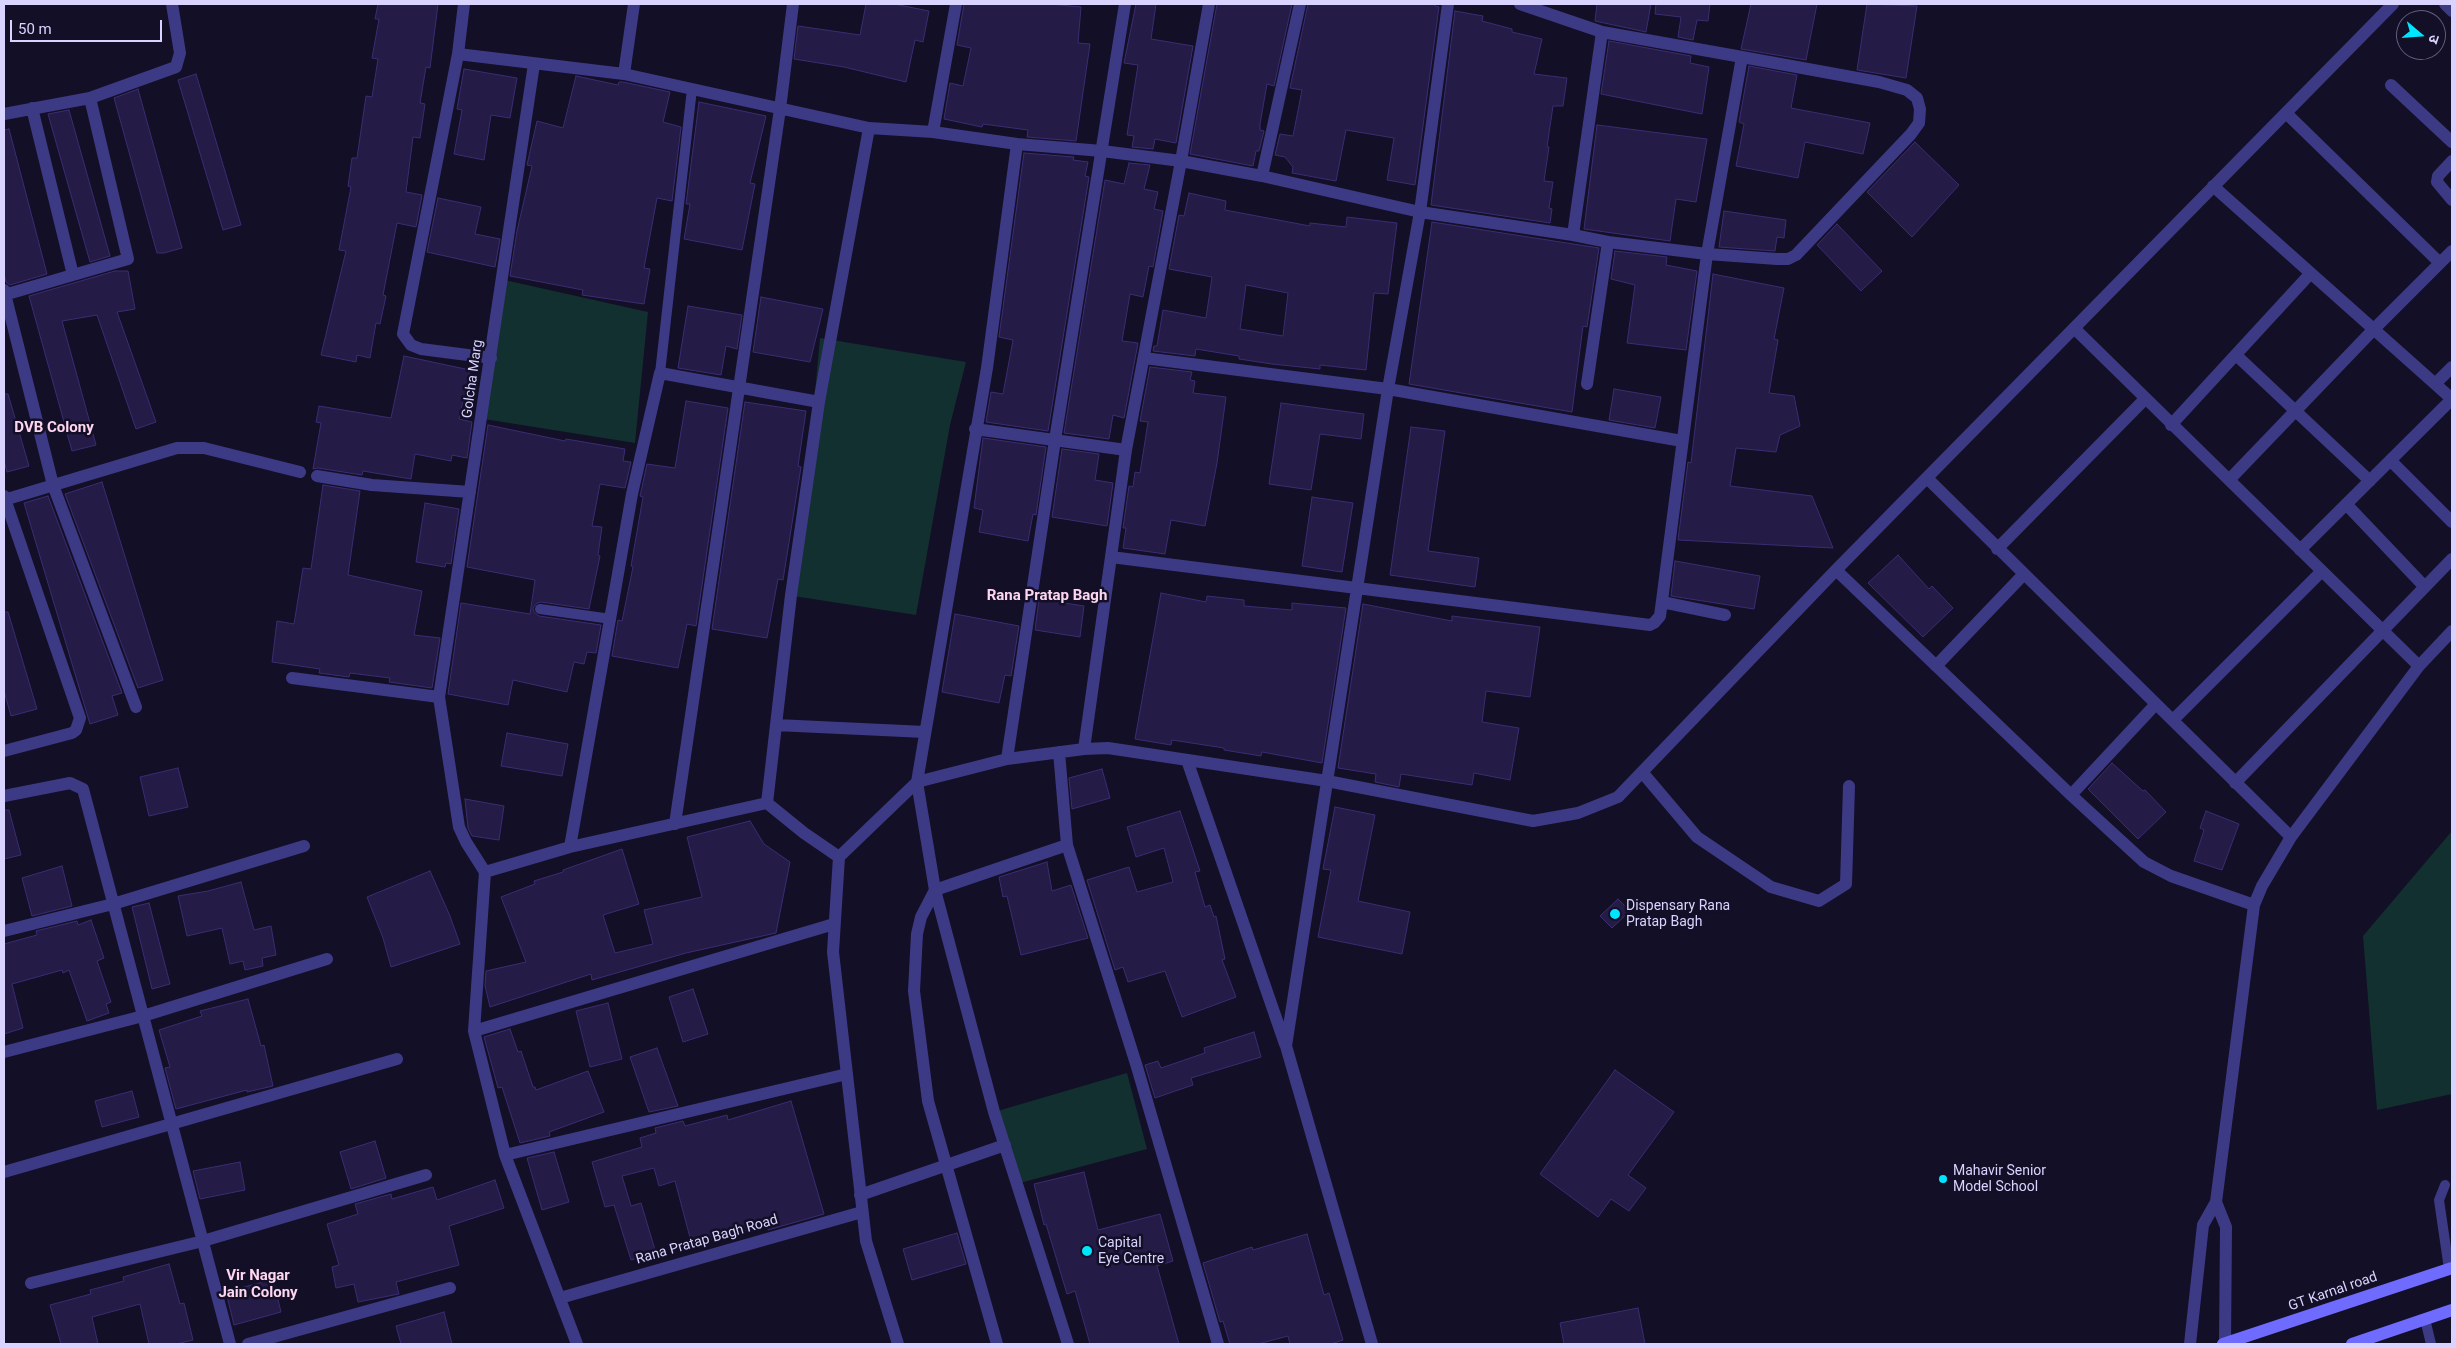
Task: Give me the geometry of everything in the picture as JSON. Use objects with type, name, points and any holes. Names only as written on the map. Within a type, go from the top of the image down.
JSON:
[{"type":"main road","name":"GT Karnal road","points":[[2224,1344],[2451,1268]]},
{"type":"main road","points":[[2352,1344],[2452,1310]]},
{"type":"street","points":[[4,114],[90,98],[176,67],[180,53],[172,4]]},
{"type":"street","points":[[464,4],[458,54],[403,334],[411,345],[421,349],[491,358]]},
{"type":"street","points":[[624,74],[634,4]]},
{"type":"street","points":[[675,824],[780,109],[793,4]]},
{"type":"street","points":[[934,132],[956,4]]},
{"type":"street","points":[[1007,759],[1055,440],[1125,4]]},
{"type":"street","points":[[1084,749],[1126,450],[1209,4]]},
{"type":"street","points":[[1262,176],[1300,4]]},
{"type":"street","points":[[1286,1046],[1388,389],[1420,212],[1448,4]]},
{"type":"street","points":[[458,54],[624,74],[869,128],[934,132],[1017,144],[1102,151],[1181,162],[1262,176],[1420,212],[1608,242],[1707,254],[1777,259],[1796,255],[1911,134],[1919,122],[1920,109],[1917,98],[1907,90],[1879,82],[1602,32],[1520,4]]},
{"type":"street","points":[[898,1344],[866,1240],[833,952],[839,857],[917,782],[1007,759],[1084,749],[1108,748],[1327,781],[1534,821],[1578,812],[1618,797],[1836,570],[2393,4]]},
{"type":"street","points":[[2445,4],[2452,11]]},
{"type":"street","points":[[1573,235],[1602,32]]},
{"type":"street","points":[[1111,557],[1650,625],[1658,620],[1662,602],[1707,254],[1742,57]]},
{"type":"street","name":"Golcha Marg","points":[[485,872],[459,827],[439,697],[534,64]]},
{"type":"street","points":[[2391,85],[2452,142]]},
{"type":"street","points":[[90,98],[128,260],[4,293],[53,485],[136,707]]},
{"type":"street","points":[[32,108],[74,275]]},
{"type":"street","points":[[2286,113],[2440,263]]},
{"type":"street","points":[[767,803],[791,595],[819,402],[869,128]]},
{"type":"street","points":[[1017,144],[986,368],[917,782],[936,890],[994,1112],[1068,1344]]},
{"type":"street","points":[[2452,161],[2438,176],[2437,182],[2452,200]]},
{"type":"street","points":[[2213,186],[2452,399],[2300,550]]},
{"type":"street","points":[[1587,384],[1608,242]]},
{"type":"street","points":[[2229,480],[2452,251]]},
{"type":"street","points":[[2171,425],[2310,274]]},
{"type":"street","points":[[2074,328],[2419,666]]},
{"type":"street","points":[[2236,355],[2370,481]]},
{"type":"street","points":[[1144,358],[1388,389],[1682,441]]},
{"type":"street","points":[[2435,384],[2452,367]]},
{"type":"street","points":[[570,847],[632,494],[660,373],[819,402]]},
{"type":"street","points":[[1998,549],[2145,399]]},
{"type":"street","points":[[975,429],[1126,450]]},
{"type":"street","points":[[4,751],[72,733],[76,730],[80,718],[4,499],[177,448],[204,448],[300,472]]},
{"type":"street","points":[[2391,461],[2452,522]]},
{"type":"street","points":[[317,476],[372,485],[470,492]]},
{"type":"street","points":[[1927,478],[2155,705],[2173,720],[2292,837]]},
{"type":"street","points":[[2346,504],[2424,586]]},
{"type":"street","points":[[2235,782],[2452,559]]},
{"type":"street","points":[[1836,570],[2071,795],[2144,862],[2157,871],[2254,905]]},
{"type":"street","points":[[2173,720],[2322,571]]},
{"type":"street","points":[[1936,666],[2024,574]]},
{"type":"street","points":[[1662,602],[1726,615]]},
{"type":"street","points":[[2190,1344],[2203,1225],[2216,1202],[2254,905],[2262,886],[2292,837],[2419,666],[2452,631]]},
{"type":"street","points":[[292,678],[439,697]]},
{"type":"street","points":[[2071,795],[2155,705]]},
{"type":"street","points":[[776,726],[925,732]]},
{"type":"street","points":[[1059,752],[1067,845],[1137,1067],[1218,1344]]},
{"type":"street","points":[[1187,760],[1286,1046],[1372,1344]]},
{"type":"street","points":[[1642,772],[1697,837],[1771,887],[1819,902],[1846,884],[1849,786]]},
{"type":"street","points":[[4,796],[70,782],[83,790],[230,1344]]},
{"type":"street","points":[[577,1344],[505,1155],[474,1031],[485,872],[570,847],[767,803]]},
{"type":"street","points":[[767,803],[804,833],[839,857]]},
{"type":"street","points":[[997,1344],[928,1101],[914,991],[917,934],[921,917],[936,890],[1067,845]]},
{"type":"street","points":[[4,931],[113,904],[304,846]]},
{"type":"street","points":[[474,1031],[834,924]]},
{"type":"street","points":[[4,1052],[143,1016],[327,958]]},
{"type":"street","points":[[4,1172],[397,1059]]},
{"type":"street","points":[[505,1155],[847,1074]]},
{"type":"street","points":[[860,1194],[1005,1145]]},
{"type":"street","points":[[31,1283],[203,1242],[426,1175]]},
{"type":"street","points":[[2216,1202],[2226,1227],[2224,1344]]},
{"type":"street","name":"Rana Pratap Bagh Road","points":[[560,1298],[862,1212]]},
{"type":"street","points":[[248,1344],[450,1288]]},
{"type":"lane","points":[[660,373],[692,89]]},
{"type":"lane","points":[[540,609],[611,619]]},
{"type":"lane","points":[[2446,1185],[2439,1200],[2451,1268]]},
{"type":"lane","points":[[2425,1319],[2430,1344]]},
{"type":"green space","points":[[500,279],[648,312],[635,443],[484,419]]},
{"type":"green space","points":[[820,338],[966,362],[950,425],[916,615],[787,595],[814,403]]},
{"type":"green space","points":[[2452,831],[2452,1094],[2377,1110],[2363,936]]},
{"type":"green space","points":[[1127,1073],[1147,1149],[1016,1184],[994,1112]]},
{"type":"building","points":[[378,4],[438,4],[430,68],[426,67],[420,103],[425,104],[420,138],[413,137],[406,192],[422,195],[416,227],[397,223],[383,295],[386,296],[380,324],[376,323],[370,358],[357,355],[356,362],[321,355],[346,251],[339,250],[351,187],[348,186],[352,158],[357,158],[366,96],[372,97],[378,59],[372,58],[379,19],[375,19]]},
{"type":"building","points":[[866,4],[894,4],[929,11],[923,42],[915,40],[906,82],[844,67],[794,59],[798,26],[860,35]]},
{"type":"building","points":[[964,4],[1050,4],[1081,7],[1078,43],[1090,44],[1076,141],[1027,137],[1028,130],[983,124],[982,127],[944,119],[950,83],[963,86],[971,48],[957,45]]},
{"type":"building","points":[[1136,4],[1156,4],[1151,39],[1193,46],[1176,143],[1155,139],[1153,149],[1132,147],[1134,136],[1127,135],[1138,65],[1124,63]]},
{"type":"building","points":[[1217,4],[1292,4],[1274,86],[1267,84],[1260,124],[1260,130],[1264,131],[1259,151],[1256,151],[1253,166],[1190,154]]},
{"type":"building","points":[[1308,4],[1435,4],[1435,6],[1439,7],[1415,185],[1387,180],[1394,138],[1346,130],[1336,181],[1292,173],[1293,167],[1285,157],[1275,155],[1280,134],[1293,136],[1302,90],[1290,88]]},
{"type":"building","points":[[1597,4],[1651,4],[1646,32],[1595,21]]},
{"type":"building","points":[[1656,4],[1710,4],[1708,21],[1697,20],[1693,40],[1678,37],[1681,17],[1655,14]]},
{"type":"building","points":[[1751,4],[1817,4],[1806,60],[1741,49]]},
{"type":"building","points":[[1867,4],[1917,6],[1906,78],[1857,70]]},
{"type":"building","points":[[1455,11],[1483,16],[1482,21],[1512,29],[1512,32],[1542,39],[1534,74],[1567,78],[1563,106],[1553,106],[1547,147],[1549,147],[1544,181],[1553,182],[1549,208],[1552,209],[1550,223],[1431,205]]},
{"type":"building","points":[[1609,41],[1691,56],[1690,63],[1709,67],[1702,114],[1601,94]]},
{"type":"building","points":[[1749,66],[1797,75],[1791,108],[1870,123],[1863,154],[1805,142],[1798,178],[1736,166],[1744,124],[1739,122]]},
{"type":"building","points":[[464,69],[517,78],[510,118],[491,115],[484,160],[454,154],[462,110],[457,109]]},
{"type":"building","points":[[196,74],[241,225],[223,230],[178,80]]},
{"type":"building","points":[[576,76],[618,85],[619,82],[623,82],[670,92],[663,122],[681,127],[672,201],[657,198],[644,268],[650,269],[644,304],[582,295],[583,290],[510,276],[517,231],[532,166],[527,165],[537,121],[563,128]]},
{"type":"building","points":[[138,89],[182,248],[164,253],[157,253],[114,98]]},
{"type":"building","points":[[699,102],[766,116],[750,183],[755,184],[742,250],[684,239],[690,204],[686,204]]},
{"type":"building","points":[[69,110],[110,256],[90,262],[48,114]]},
{"type":"building","points":[[1597,125],[1707,139],[1696,202],[1676,199],[1670,241],[1584,229]]},
{"type":"building","points":[[9,129],[47,274],[10,285],[6,282],[4,273],[4,130]]},
{"type":"building","points":[[1915,142],[1959,185],[1912,237],[1867,192]]},
{"type":"building","points":[[1024,153],[1074,157],[1073,160],[1088,162],[1085,176],[1089,177],[1048,431],[986,422],[991,392],[1003,394],[1013,340],[999,337]]},
{"type":"building","points":[[1129,163],[1150,165],[1144,189],[1158,192],[1154,209],[1163,211],[1153,267],[1149,266],[1143,297],[1130,294],[1122,341],[1138,343],[1124,418],[1113,415],[1109,439],[1064,433],[1105,180],[1124,184]]},
{"type":"building","points":[[1189,193],[1226,201],[1225,210],[1310,226],[1310,223],[1346,227],[1347,217],[1397,223],[1388,294],[1374,293],[1366,370],[1320,365],[1320,369],[1272,364],[1196,349],[1195,356],[1153,351],[1154,346],[1157,346],[1163,310],[1206,318],[1212,277],[1169,269],[1179,215],[1184,216]],"holes":[[[1246,285],[1288,293],[1283,336],[1240,329]]]},
{"type":"building","points":[[438,198],[481,207],[475,234],[500,239],[495,267],[427,252]]},
{"type":"building","points":[[1724,211],[1786,220],[1784,238],[1777,237],[1775,251],[1719,247]]},
{"type":"building","points":[[1432,222],[1599,248],[1587,327],[1583,326],[1572,412],[1409,384]]},
{"type":"building","points":[[1837,224],[1882,271],[1861,291],[1817,245]]},
{"type":"building","points":[[1615,251],[1667,257],[1666,265],[1697,271],[1686,350],[1627,343],[1635,285],[1611,279]]},
{"type":"building","points":[[115,271],[128,271],[135,309],[117,312],[156,422],[136,429],[97,315],[62,321],[96,445],[72,451],[29,296]]},
{"type":"building","points":[[1713,274],[1784,288],[1774,339],[1778,340],[1769,393],[1794,396],[1800,426],[1780,435],[1776,452],[1736,448],[1730,486],[1812,496],[1833,548],[1678,540],[1688,462],[1691,463]]},
{"type":"building","points":[[761,297],[823,309],[810,362],[753,352]]},
{"type":"building","points":[[688,306],[742,315],[737,349],[726,346],[721,375],[678,368]]},
{"type":"building","points":[[404,356],[470,370],[459,419],[472,422],[467,458],[452,455],[451,461],[415,454],[411,479],[363,471],[362,475],[318,468],[313,469],[321,423],[316,422],[319,406],[391,418]]},
{"type":"building","points":[[1150,367],[1192,372],[1190,380],[1195,381],[1193,393],[1226,397],[1217,463],[1205,526],[1171,520],[1165,554],[1123,548],[1126,528],[1123,528],[1129,486],[1133,487],[1135,472],[1140,473],[1148,422],[1140,421]]},
{"type":"building","points":[[1614,389],[1661,397],[1655,428],[1609,420]]},
{"type":"building","points":[[4,394],[8,394],[29,466],[7,472],[4,461]]},
{"type":"building","points":[[686,401],[728,408],[696,626],[687,624],[678,668],[612,656],[618,620],[622,621],[633,567],[631,566],[643,497],[640,496],[647,464],[675,468]]},
{"type":"building","points":[[745,402],[806,411],[798,466],[801,467],[783,580],[778,579],[767,638],[712,629]]},
{"type":"building","points":[[1281,403],[1364,414],[1361,439],[1320,434],[1311,490],[1269,484]]},
{"type":"building","points":[[488,425],[565,441],[566,439],[625,449],[623,461],[631,462],[625,488],[600,484],[592,526],[602,527],[598,555],[600,556],[589,609],[541,602],[537,603],[533,608],[534,612],[539,616],[601,625],[596,653],[587,652],[584,664],[574,662],[567,692],[513,680],[508,705],[448,694],[461,603],[530,614],[535,580],[467,567]]},
{"type":"building","points":[[1411,427],[1445,431],[1428,551],[1479,558],[1475,587],[1390,575]]},
{"type":"building","points":[[983,438],[1046,447],[1036,515],[1033,514],[1028,541],[979,532],[983,510],[974,508]]},
{"type":"building","points":[[1062,449],[1099,454],[1095,480],[1113,483],[1107,526],[1052,517]]},
{"type":"building","points":[[102,482],[163,680],[138,688],[65,494]]},
{"type":"building","points":[[323,485],[360,491],[348,575],[422,591],[414,635],[440,638],[432,688],[389,682],[390,678],[350,673],[349,677],[319,673],[320,669],[272,662],[277,621],[294,624],[303,568],[311,569]]},
{"type":"building","points":[[48,496],[122,693],[112,696],[118,715],[90,724],[24,503]]},
{"type":"building","points":[[1312,497],[1353,503],[1342,572],[1302,566]]},
{"type":"building","points":[[425,503],[459,509],[451,564],[446,563],[445,567],[416,562]]},
{"type":"building","points":[[1898,555],[1929,589],[1932,586],[1953,608],[1923,637],[1868,583]]},
{"type":"building","points":[[1675,561],[1760,576],[1754,609],[1671,596]]},
{"type":"building","points":[[1161,593],[1206,602],[1207,596],[1244,600],[1244,606],[1292,610],[1292,603],[1346,608],[1322,763],[1262,752],[1261,756],[1172,740],[1171,745],[1135,739]]},
{"type":"building","points":[[1039,599],[1084,606],[1080,637],[1035,630]]},
{"type":"building","points":[[1363,604],[1452,621],[1452,616],[1540,627],[1530,697],[1486,691],[1482,722],[1519,728],[1510,780],[1474,773],[1472,785],[1401,774],[1399,787],[1375,782],[1376,774],[1338,768]]},
{"type":"building","points":[[4,612],[8,612],[37,709],[11,716],[4,691]]},
{"type":"building","points":[[955,614],[1019,626],[1011,676],[1005,675],[999,703],[942,692]]},
{"type":"building","points":[[507,733],[568,744],[562,776],[501,766]]},
{"type":"building","points":[[2112,763],[2143,791],[2145,790],[2166,812],[2138,839],[2088,789]]},
{"type":"building","points":[[178,768],[188,807],[149,816],[140,777]]},
{"type":"building","points":[[1102,769],[1110,798],[1072,809],[1069,778]]},
{"type":"building","points":[[465,799],[504,806],[499,840],[472,836],[468,828]]},
{"type":"building","points":[[1335,807],[1375,815],[1358,901],[1410,912],[1402,954],[1318,937],[1331,870],[1323,869]]},
{"type":"building","points":[[4,810],[9,810],[21,855],[4,859]]},
{"type":"building","points":[[1180,811],[1200,871],[1195,872],[1205,907],[1210,905],[1214,917],[1216,916],[1225,959],[1222,960],[1236,997],[1182,1017],[1165,971],[1128,982],[1123,967],[1115,970],[1087,880],[1129,867],[1137,892],[1173,882],[1164,848],[1136,857],[1127,827]]},
{"type":"building","points":[[2206,811],[2239,824],[2222,870],[2194,861],[2204,830],[2200,828]]},
{"type":"building","points":[[750,821],[764,844],[790,862],[776,933],[686,953],[592,980],[591,974],[490,1007],[485,986],[486,971],[526,962],[501,897],[535,884],[534,881],[622,849],[639,904],[603,915],[615,953],[653,944],[644,910],[702,897],[687,837]]},
{"type":"building","points":[[1047,862],[1052,891],[1071,885],[1088,938],[1021,955],[1007,896],[1003,897],[999,877]]},
{"type":"building","points":[[62,866],[72,906],[32,916],[22,878]]},
{"type":"building","points":[[430,871],[460,944],[391,967],[383,938],[367,897]]},
{"type":"building","points":[[241,882],[254,930],[271,926],[276,955],[262,958],[263,966],[245,970],[243,961],[230,964],[222,928],[187,936],[178,896],[208,891]]},
{"type":"building","points":[[1618,899],[1630,911],[1612,928],[1600,916]]},
{"type":"building","points":[[149,903],[170,984],[152,989],[132,907]]},
{"type":"building","points":[[91,920],[104,958],[97,961],[111,1002],[106,1004],[109,1013],[87,1021],[69,970],[63,973],[62,970],[12,984],[23,1028],[4,1034],[4,944],[37,935],[36,931],[77,921],[78,925]]},
{"type":"building","points":[[693,989],[708,1034],[683,1042],[669,997]]},
{"type":"building","points":[[248,999],[261,1046],[264,1045],[273,1086],[247,1092],[247,1090],[176,1109],[165,1068],[170,1067],[159,1030],[202,1016],[200,1011]]},
{"type":"building","points":[[608,1003],[622,1059],[590,1067],[576,1011]]},
{"type":"building","points":[[510,1029],[518,1052],[521,1051],[533,1087],[536,1090],[588,1071],[604,1112],[549,1132],[550,1136],[520,1143],[502,1087],[498,1088],[484,1037]]},
{"type":"building","points":[[1254,1032],[1261,1057],[1191,1078],[1193,1085],[1155,1098],[1145,1065],[1158,1061],[1161,1068],[1205,1053],[1204,1048]]},
{"type":"building","points":[[657,1048],[678,1106],[649,1112],[630,1057]]},
{"type":"building","points":[[1615,1070],[1674,1112],[1628,1175],[1646,1188],[1629,1211],[1611,1199],[1598,1217],[1540,1174]]},
{"type":"building","points":[[132,1091],[139,1117],[102,1127],[95,1101]]},
{"type":"building","points":[[791,1101],[824,1214],[768,1230],[767,1225],[692,1245],[675,1181],[659,1186],[654,1168],[622,1176],[631,1206],[641,1203],[656,1253],[631,1260],[614,1205],[605,1207],[592,1162],[642,1147],[640,1138],[656,1133],[655,1128],[683,1121],[685,1126],[727,1115],[728,1120]]},
{"type":"building","points":[[375,1141],[386,1178],[351,1189],[340,1152]]},
{"type":"building","points":[[554,1152],[569,1202],[542,1210],[527,1158]]},
{"type":"building","points":[[240,1162],[245,1190],[200,1199],[193,1171]]},
{"type":"building","points":[[1084,1172],[1098,1230],[1160,1214],[1173,1261],[1157,1266],[1179,1344],[1090,1344],[1075,1291],[1067,1294],[1046,1224],[1044,1225],[1034,1184]]},
{"type":"building","points":[[495,1180],[504,1208],[449,1226],[459,1265],[396,1282],[399,1294],[358,1302],[354,1284],[336,1288],[332,1267],[339,1265],[327,1224],[358,1214],[355,1204],[391,1194],[392,1199],[433,1187],[437,1200]]},
{"type":"building","points":[[957,1233],[966,1264],[912,1280],[903,1249]]},
{"type":"building","points":[[1307,1234],[1324,1295],[1329,1293],[1343,1340],[1331,1344],[1290,1344],[1288,1336],[1258,1344],[1230,1344],[1223,1321],[1220,1322],[1203,1263],[1252,1247],[1253,1250]]},
{"type":"building","points":[[169,1264],[180,1304],[184,1303],[193,1340],[176,1344],[149,1344],[140,1304],[92,1317],[98,1344],[61,1344],[50,1305],[91,1294],[90,1290],[124,1281],[123,1277]]},
{"type":"building","points":[[273,1279],[281,1312],[234,1325],[226,1292]]},
{"type":"building","points":[[1638,1308],[1645,1344],[1564,1344],[1560,1323]]},
{"type":"building","points":[[444,1312],[452,1344],[401,1344],[396,1326]]},
{"type":"place","name":"Dispensary Rana Pratap Bagh","points":[[1615,914]]},
{"type":"place","name":"Mahavir Senior Model School","points":[[1943,1179]]},
{"type":"place","name":"Capital Eye Centre","points":[[1087,1251]]},
{"type":"district","name":"DVB Colony","points":[[54,428]]},
{"type":"district","name":"Rana Pratap Bagh","points":[[1047,596]]},
{"type":"district","name":"Vir Nagar Jain Colony","points":[[258,1284]]}]
